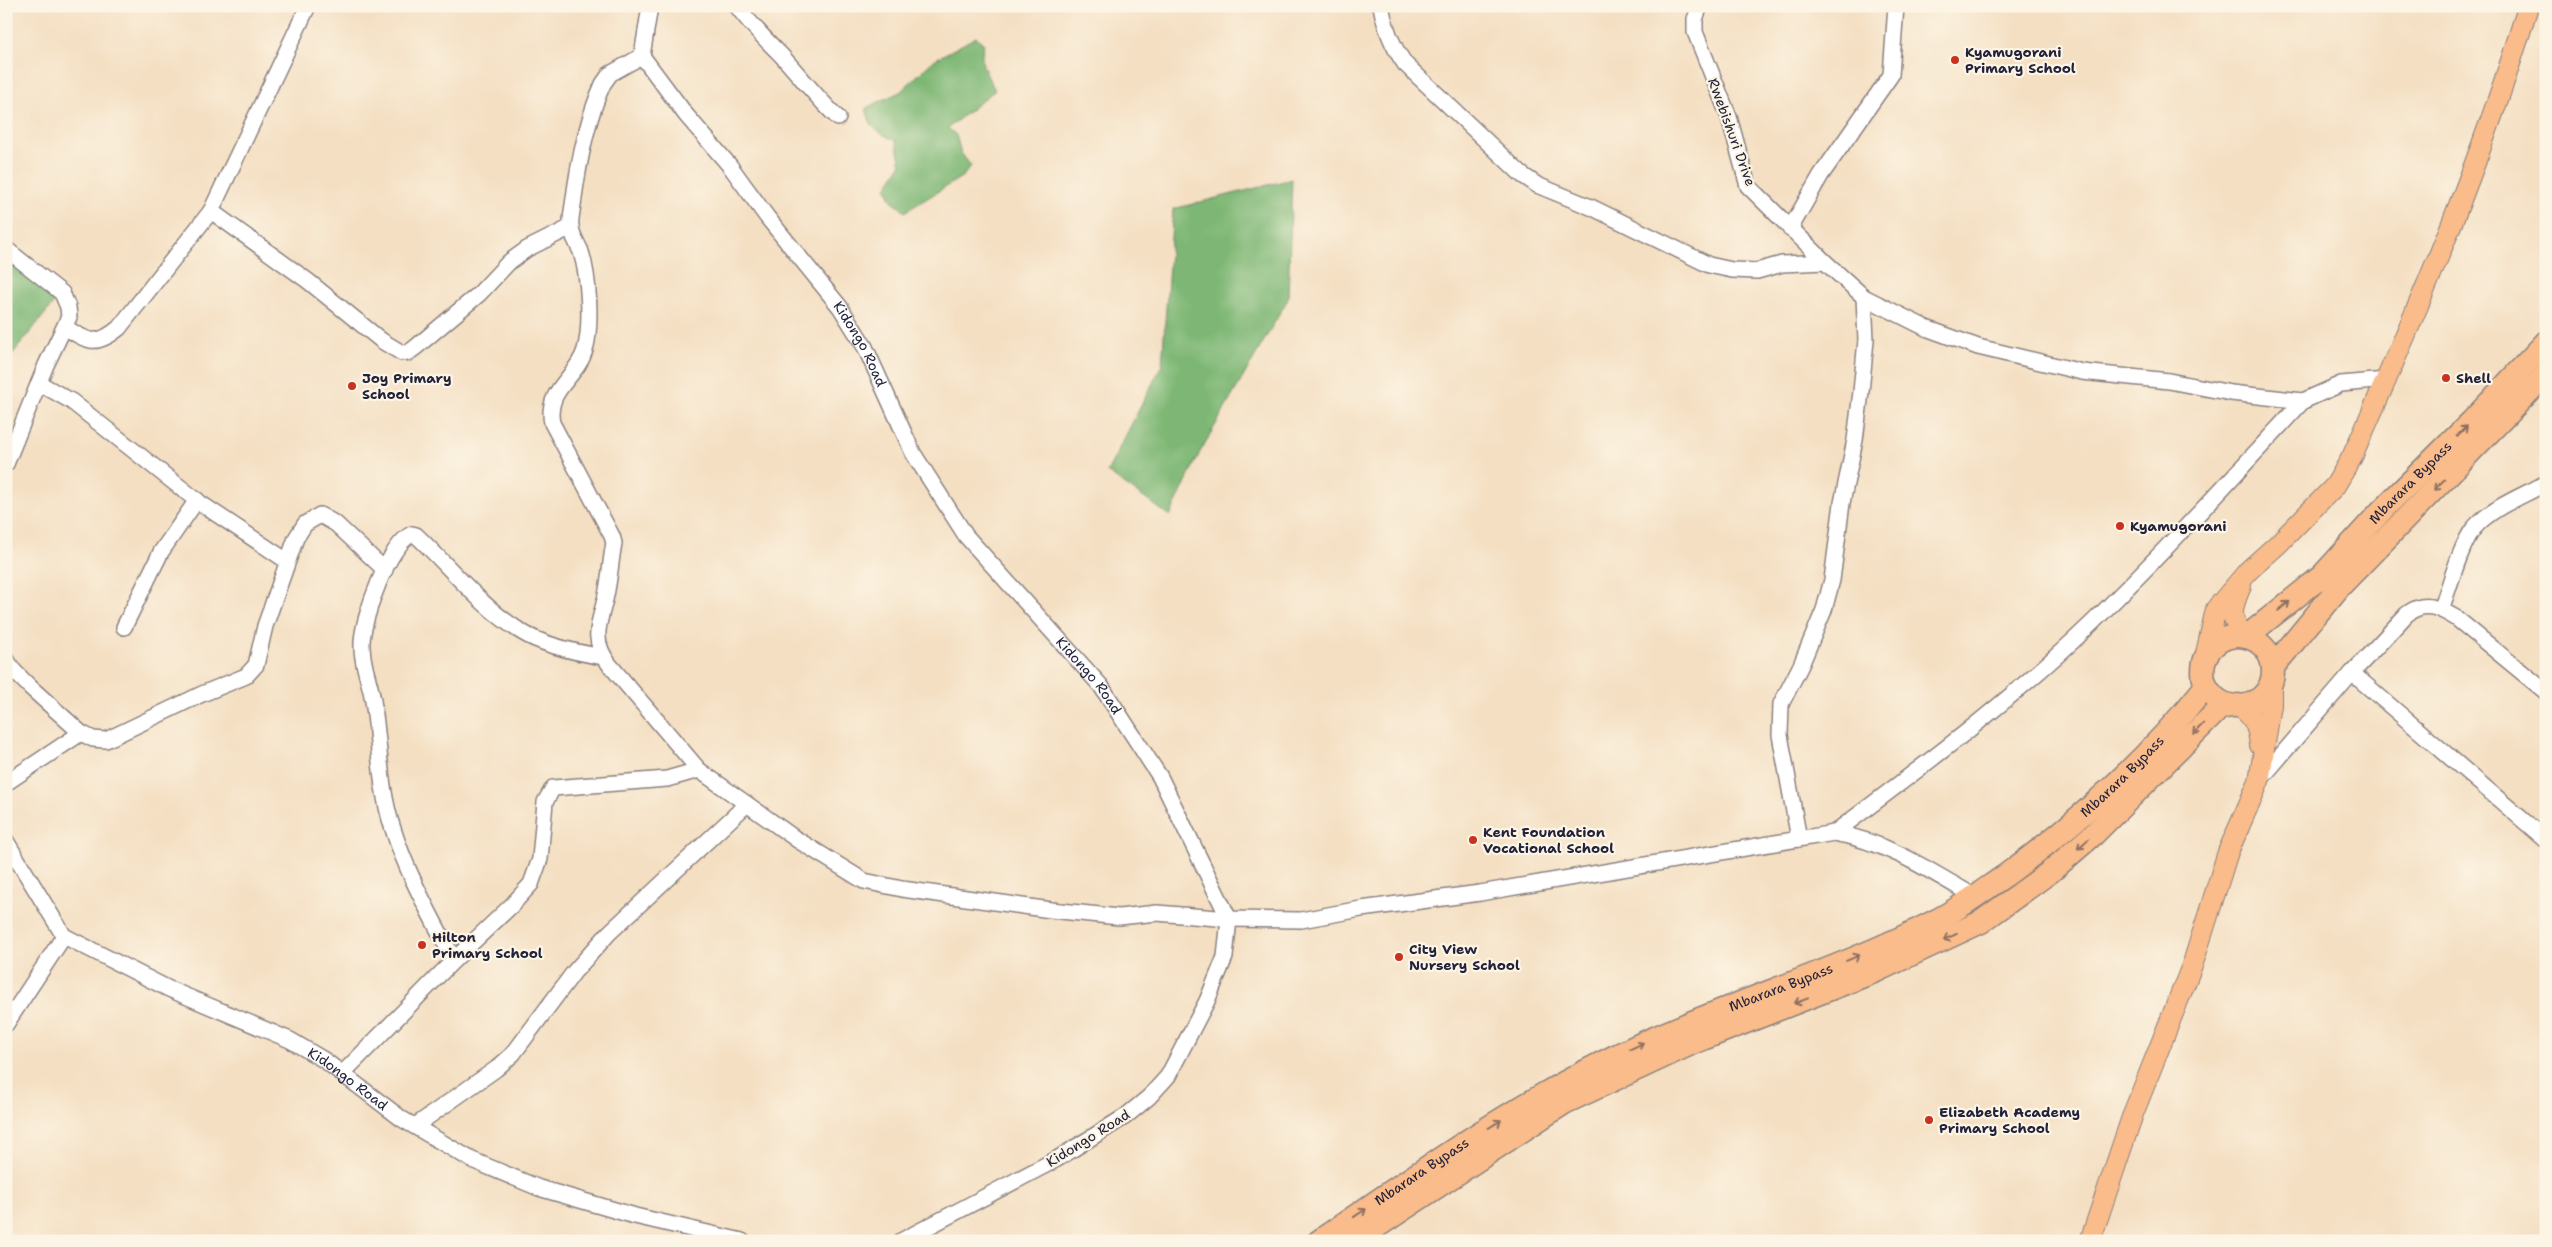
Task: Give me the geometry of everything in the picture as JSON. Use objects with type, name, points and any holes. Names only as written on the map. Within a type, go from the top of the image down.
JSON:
[{"type":"highway","name":"Mbarara Bypass","points":[[2246,637],[2322,576],[2383,509],[2471,422],[2546,342]]},
{"type":"highway","name":"Mbarara Bypass","points":[[2272,674],[2340,586],[2546,374]]},
{"type":"highway","points":[[2234,636],[2246,637],[2262,645],[2271,659],[2272,674],[2262,696],[2238,706],[2225,703],[2214,696],[2206,686],[2203,676],[2205,658],[2212,648],[2222,640],[2234,636]]},
{"type":"highway","name":"Mbarara Bypass","points":[[1319,1241],[1446,1154],[1547,1091],[1640,1044],[1862,954],[1940,918],[1975,897],[2031,857],[2115,785],[2186,711],[2206,686]]},
{"type":"highway","name":"Mbarara Bypass","points":[[1355,1241],[1564,1103],[1695,1042],[1876,971],[1981,922],[2050,872],[2094,834],[2220,708],[2238,706]]},
{"type":"main road","points":[[2205,658],[2216,609],[2248,571],[2336,486],[2352,457],[2464,195],[2510,66],[2528,6]]},
{"type":"main road","points":[[2246,637],[2236,626],[2232,607],[2248,571]]},
{"type":"main road","points":[[2090,1241],[2133,1114],[2193,963],[2228,852],[2259,781],[2261,757],[2271,705],[2272,674]]},
{"type":"main road","points":[[2238,706],[2250,714],[2258,727],[2261,757]]},
{"type":"street","points":[[65,327],[86,340],[103,340],[110,336],[119,328],[211,211],[308,6]]},
{"type":"street","points":[[650,6],[642,56],[610,74],[600,91],[577,170],[571,227],[581,253],[587,281],[588,328],[585,351],[557,391],[549,412],[552,423],[614,543],[607,592],[597,625],[597,635],[604,657],[699,770],[825,858],[864,881],[911,890],[1119,917],[1158,913],[1229,919],[1301,920],[1361,909],[1480,893],[1834,833],[1852,836],[1891,851],[1938,874],[1975,897]]},
{"type":"street","points":[[737,6],[754,29],[780,55],[811,93],[838,118]]},
{"type":"street","points":[[1381,6],[1384,24],[1394,49],[1406,64],[1521,174],[1537,185],[1593,208],[1710,265],[1732,270],[1757,271],[1782,264],[1825,262]]},
{"type":"street","name":"Rwebishuri Drive","points":[[1700,6],[1695,19],[1695,32],[1729,117],[1748,186],[1790,229],[1864,297],[1926,328],[1978,347],[2082,372],[2170,381],[2231,393],[2303,401]]},
{"type":"street","points":[[1790,229],[1821,175],[1891,75],[1896,6]]},
{"type":"street","name":"Kidongo Road","points":[[642,56],[686,115],[730,166],[766,217],[840,307],[865,347],[913,453],[966,536],[1101,686],[1160,777],[1229,919],[1225,957],[1207,1001],[1168,1076],[1149,1097],[1126,1116],[1057,1159],[902,1241]]},
{"type":"street","points":[[211,211],[308,280],[382,341],[402,353],[408,353],[416,347],[479,294],[509,262],[527,249],[571,227]]},
{"type":"street","points":[[6,249],[62,293],[68,307],[69,317],[39,383],[6,464]]},
{"type":"street","points":[[1799,839],[1780,735],[1779,718],[1781,704],[1820,619],[1832,580],[1842,503],[1855,440],[1862,392],[1866,340],[1864,297]]},
{"type":"street","points":[[1834,833],[1908,778],[2004,700],[2090,624],[2202,512],[2303,401],[2341,384],[2386,380]]},
{"type":"street","points":[[39,383],[71,401],[197,500],[288,561]]},
{"type":"street","points":[[2441,610],[2467,540],[2473,529],[2484,518],[2546,482]]},
{"type":"street","points":[[124,627],[161,552],[197,500]]},
{"type":"street","points":[[6,659],[19,676],[81,733],[93,739],[106,740],[202,694],[246,676],[253,671],[265,626],[296,538],[305,524],[320,516],[336,524],[385,570]]},
{"type":"street","points":[[454,960],[393,829],[386,801],[373,700],[362,658],[362,639],[377,584],[405,537],[412,534],[416,535],[487,606],[521,632],[582,654],[604,657]]},
{"type":"street","points":[[2259,781],[2352,672],[2418,606],[2441,610],[2456,618],[2546,692]]},
{"type":"street","points":[[2352,672],[2546,840]]},
{"type":"street","points":[[6,783],[81,733]]},
{"type":"street","points":[[342,1074],[531,884],[540,859],[545,802],[553,788],[667,779],[699,770]]},
{"type":"street","points":[[415,1126],[496,1069],[513,1054],[574,972],[609,933],[747,804]]},
{"type":"street","points":[[6,841],[64,936],[6,1024]]},
{"type":"street","name":"Kidongo Road","points":[[64,936],[169,989],[290,1040],[415,1126],[472,1160],[539,1188],[635,1216],[742,1241]]},
{"type":"green space","points":[[976,37],[984,44],[982,63],[995,90],[948,128],[956,135],[961,153],[971,166],[963,176],[905,212],[893,202],[886,188],[901,165],[896,141],[875,129],[866,108],[900,92],[934,60]]},
{"type":"green space","points":[[1292,179],[1288,299],[1200,452],[1170,516],[1107,472],[1162,365],[1173,209]]},
{"type":"green space","points":[[6,255],[61,294],[6,362]]},
{"type":"place","name":"Kyamugorani Primary School","points":[[1955,60]]},
{"type":"place","name":"Shell","points":[[2446,378]]},
{"type":"place","name":"Joy Primary School","points":[[352,386]]},
{"type":"place","name":"Kyamugorani","points":[[2120,526]]},
{"type":"place","name":"Kent Foundation Vocational School","points":[[1473,840]]},
{"type":"place","name":"Hilton Primary School","points":[[422,945]]},
{"type":"place","name":"City View Nursery School","points":[[1399,957]]},
{"type":"place","name":"Elizabeth Academy Primary School","points":[[1929,1120]]}]
